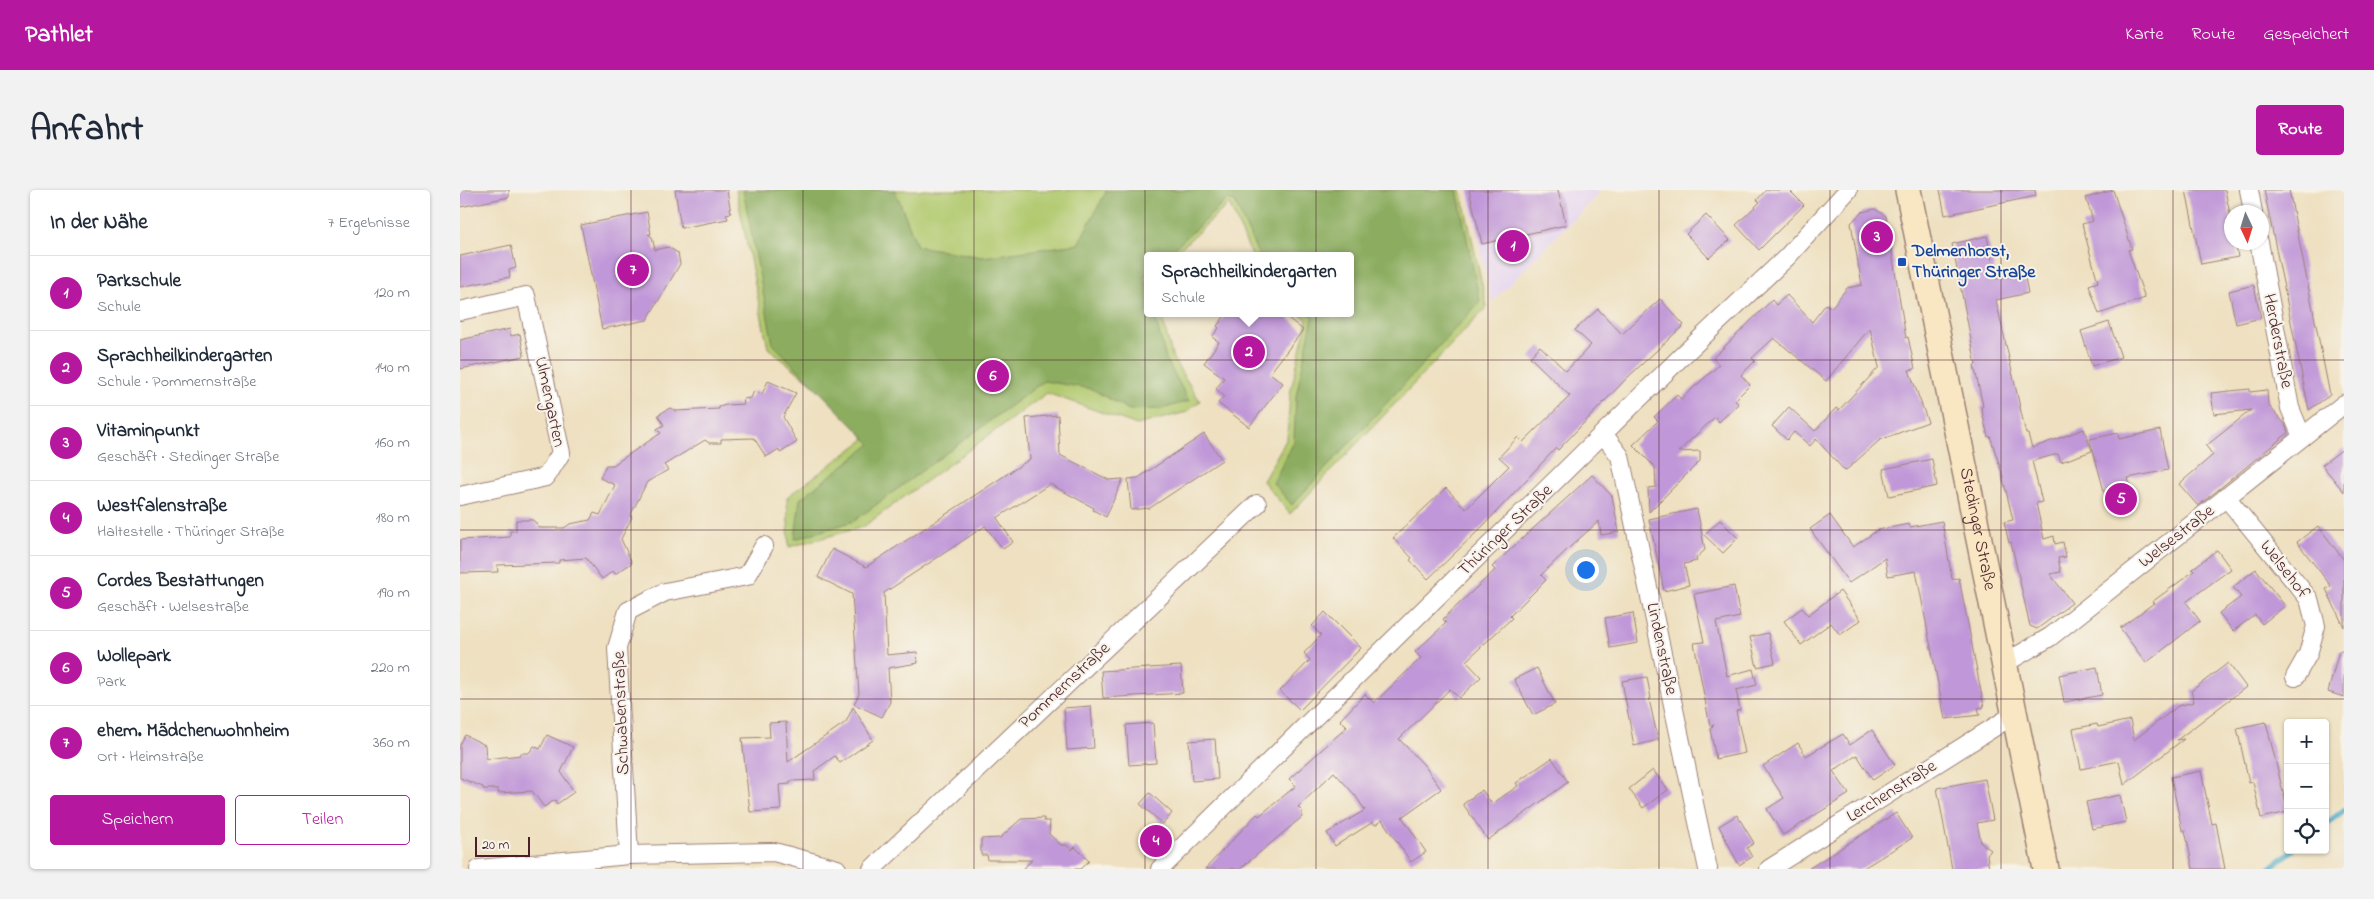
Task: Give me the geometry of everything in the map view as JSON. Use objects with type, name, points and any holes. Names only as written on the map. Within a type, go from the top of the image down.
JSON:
[{"type":"main road","name":"Stedinger Straße","points":[[1908,190],[2046,869]]},
{"type":"street","name":"Thüringer Straße","points":[[1160,869],[1604,435],[1681,357],[1787,257],[1848,190]]},
{"type":"street","points":[[2249,190],[2252,205]]},
{"type":"street","name":"Herderstraße","points":[[2260,250],[2290,408],[2302,437]]},
{"type":"street","name":"Ulmengarten","points":[[460,311],[526,296],[561,453],[546,477],[460,496]]},
{"type":"street","name":"Welsestraße","points":[[2005,663],[2050,637],[2344,404]]},
{"type":"street","name":"Lindenstraße","points":[[1604,435],[1620,456],[1708,869]]},
{"type":"street","name":"Welsehof","points":[[2226,497],[2308,599],[2316,626],[2308,654],[2295,677]]},
{"type":"street","name":"Pommernstraße","points":[[872,869],[1257,504]]},
{"type":"street","name":"Schwabenstraße","points":[[629,855],[617,648],[628,611],[665,592],[746,576],[764,546]]},
{"type":"street","name":"Lerchenstraße","points":[[1769,869],[2015,714]]},
{"type":"street","points":[[479,869],[629,855],[774,852],[837,869]]},
{"type":"shaded area","points":[[1468,190],[1602,190],[1492,302]]},
{"type":"green space","points":[[736,190],[1461,190],[1487,307],[1290,514],[1263,481],[1287,438],[1290,394],[1307,320],[1304,317],[1354,317],[1354,252],[1250,252],[1229,204],[1176,252],[1144,252],[1144,317],[1162,317],[1173,359],[1200,401],[1187,412],[1137,425],[1047,393],[863,527],[789,547],[787,497],[865,439],[836,403],[768,348]]},
{"type":"green space","points":[[743,190],[895,190],[917,246],[982,257],[1078,244],[1107,190],[1457,190],[1480,302],[1292,505],[1273,483],[1294,442],[1296,396],[1313,317],[1354,317],[1354,252],[1257,252],[1235,202],[1227,200],[1170,252],[1144,252],[1144,317],[1155,317],[1166,359],[1189,401],[1162,409],[1129,410],[1092,389],[1044,381],[854,521],[795,539],[800,499],[871,444],[773,344]]},
{"type":"building","points":[[460,190],[509,190],[509,197],[460,207]]},
{"type":"building","points":[[675,190],[727,190],[731,213],[726,214],[728,219],[681,228]]},
{"type":"building","points":[[1469,190],[1558,190],[1566,225],[1482,244]]},
{"type":"building","points":[[1766,190],[1789,190],[1804,205],[1759,250],[1736,225],[1760,202],[1757,200]]},
{"type":"building","points":[[1940,190],[2035,190],[2036,196],[1945,215]]},
{"type":"building","points":[[2113,190],[2132,249],[2128,250],[2145,298],[2099,314],[2089,285],[2098,282],[2082,224],[2093,221],[2086,198]]},
{"type":"building","points":[[2186,190],[2225,190],[2228,205],[2224,205],[2224,250],[2237,250],[2238,257],[2201,264]]},
{"type":"building","points":[[2264,190],[2289,190],[2330,395],[2309,410],[2269,214],[2269,205],[2267,205]]},
{"type":"building","points":[[1875,209],[1886,216],[1906,338],[1908,337],[1915,369],[1909,370],[1928,422],[1880,440],[1845,471],[1816,439],[1810,446],[1794,432],[1787,440],[1772,426],[1789,407],[1815,431],[1836,408],[1839,410],[1879,367],[1870,328],[1826,381],[1774,338],[1752,358],[1755,361],[1741,375],[1750,385],[1735,400],[1738,404],[1719,422],[1715,417],[1678,452],[1700,451],[1700,461],[1649,512],[1648,488],[1656,487],[1655,467],[1633,445],[1658,421],[1654,417],[1677,395],[1681,399],[1719,365],[1713,358],[1772,300],[1776,305],[1787,295],[1812,322],[1826,304],[1831,308],[1847,288],[1862,285],[1851,223],[1862,212]]},
{"type":"building","points":[[647,212],[651,234],[648,234],[652,237],[655,250],[668,247],[678,253],[680,264],[647,320],[602,329],[581,225]]},
{"type":"building","points":[[1706,215],[1730,240],[1709,258],[1686,234]]},
{"type":"building","points":[[1987,236],[1996,279],[2024,273],[2028,293],[1996,300],[2026,434],[2028,434],[2032,448],[2084,429],[2092,451],[2061,462],[2058,454],[2032,461],[2042,502],[2036,503],[2044,539],[2054,536],[2055,544],[2063,542],[2066,557],[2058,558],[2061,572],[2050,574],[2072,603],[2037,629],[2030,626],[2011,542],[2009,543],[2004,522],[2013,520],[2001,470],[1990,436],[1988,437],[1981,407],[1983,406],[1974,365],[1976,365],[1952,244]]},
{"type":"building","points":[[511,245],[516,268],[509,270],[510,277],[460,287],[460,256]]},
{"type":"building","points":[[2254,285],[2261,318],[2236,324],[2229,291]]},
{"type":"building","points":[[1660,299],[1684,325],[1626,379],[1558,450],[1556,448],[1483,526],[1428,579],[1393,538],[1446,488],[1466,509],[1509,466],[1499,457],[1518,437],[1523,442],[1570,396],[1530,357],[1540,346],[1566,371],[1591,345],[1575,330],[1598,309],[1622,334]]},
{"type":"building","points":[[1224,317],[1287,317],[1303,330],[1270,373],[1283,383],[1249,427],[1218,403],[1224,396],[1216,389],[1224,378],[1204,363],[1219,342],[1212,337],[1219,328],[1217,326]]},
{"type":"building","points":[[2109,322],[2121,357],[2092,366],[2081,331]]},
{"type":"building","points":[[510,329],[511,336],[520,334],[524,356],[460,369],[460,340]]},
{"type":"building","points":[[768,381],[796,393],[783,417],[797,442],[780,453],[779,449],[766,457],[754,438],[721,439],[721,443],[709,443],[705,440],[664,465],[668,470],[647,482],[621,539],[632,563],[615,574],[613,571],[602,579],[586,558],[559,560],[559,563],[497,565],[498,572],[460,573],[460,540],[510,537],[510,531],[516,531],[516,520],[533,520],[540,528],[564,528],[570,524],[590,520],[594,513],[600,515],[615,485],[600,478],[606,465],[613,465],[661,433],[657,429],[664,425],[658,415],[670,408],[676,411],[719,409],[719,407],[726,405],[744,404],[743,399],[751,398],[754,391],[762,394]]},
{"type":"building","points":[[2250,389],[2250,392],[2267,390],[2268,405],[2285,424],[2288,433],[2198,506],[2179,484],[2213,455],[2206,446],[2251,410],[2214,414],[2211,393]]},
{"type":"building","points":[[1058,415],[1060,455],[1109,480],[1123,479],[1106,517],[1093,510],[1094,508],[1050,484],[997,518],[1013,542],[1003,549],[985,526],[884,593],[887,655],[917,652],[918,663],[888,668],[890,702],[882,717],[854,704],[859,694],[852,594],[818,577],[832,549],[866,567],[1030,459],[1026,418]]},
{"type":"building","points":[[2160,430],[2168,470],[2128,478],[2134,500],[2122,512],[2108,506],[2090,439],[2118,433],[2119,439]]},
{"type":"building","points":[[1204,434],[1222,460],[1150,508],[1131,510],[1128,479],[1138,478]]},
{"type":"building","points":[[2344,448],[2344,492],[2322,465]]},
{"type":"building","points":[[1932,459],[1937,486],[1889,496],[1883,469]]},
{"type":"building","points":[[1592,475],[1612,496],[1619,532],[1601,535],[1599,521],[1571,546],[1541,575],[1546,580],[1510,616],[1512,618],[1466,661],[1481,677],[1459,698],[1450,689],[1399,739],[1424,765],[1441,789],[1402,817],[1426,852],[1411,862],[1382,820],[1375,825],[1373,822],[1335,846],[1327,833],[1365,810],[1355,795],[1334,772],[1298,807],[1302,811],[1302,817],[1240,869],[1205,869],[1257,814],[1259,816],[1296,786],[1289,779],[1347,727],[1340,720],[1365,694],[1374,703],[1421,658],[1415,652],[1446,623],[1443,619],[1495,570],[1492,567]]},
{"type":"building","points":[[1697,509],[1705,550],[1696,558],[1697,561],[1684,564],[1689,585],[1664,591],[1649,519]]},
{"type":"building","points":[[1830,515],[1853,547],[1878,530],[1909,524],[1910,527],[1942,521],[1952,579],[1959,578],[1984,707],[1978,708],[1980,715],[1945,719],[1916,571],[1888,576],[1885,558],[1849,583],[1810,529]]},
{"type":"building","points":[[1720,520],[1738,538],[1723,553],[1704,535]]},
{"type":"building","points":[[2318,526],[2344,560],[2344,627],[2326,589],[2331,586],[2297,542]]},
{"type":"building","points":[[2217,550],[2231,569],[2186,602],[2200,621],[2146,663],[2120,628],[2194,571],[2192,569]]},
{"type":"building","points":[[2256,569],[2285,606],[2262,624],[2255,615],[2233,631],[2219,613],[2241,597],[2233,587]]},
{"type":"building","points":[[1734,586],[1740,617],[1716,622],[1727,676],[1753,669],[1757,685],[1736,690],[1740,710],[1736,711],[1745,753],[1716,759],[1710,729],[1714,725],[1710,726],[1694,643],[1704,642],[1694,594]]},
{"type":"building","points":[[1840,591],[1861,620],[1840,635],[1831,623],[1801,645],[1784,621],[1802,608],[1808,615]]},
{"type":"building","points":[[1325,612],[1361,648],[1300,710],[1280,691],[1310,660],[1304,653],[1321,635],[1312,626]]},
{"type":"building","points":[[1633,613],[1638,643],[1610,648],[1605,618]]},
{"type":"building","points":[[1768,633],[1775,663],[1757,667],[1750,637]]},
{"type":"building","points":[[2339,651],[2344,651],[2344,697],[2328,692]]},
{"type":"building","points":[[2228,663],[2246,687],[2177,740],[2184,739],[2124,785],[2119,761],[2081,769],[2073,729],[2097,724],[2098,727],[2130,720],[2134,740],[2178,706],[2194,702],[2191,691]]},
{"type":"building","points":[[1181,666],[1183,693],[1103,698],[1101,671]]},
{"type":"building","points":[[2097,667],[2102,695],[2064,702],[2059,675]]},
{"type":"building","points":[[1537,668],[1555,704],[1533,715],[1514,679]]},
{"type":"building","points":[[1647,677],[1651,699],[1649,699],[1658,740],[1634,746],[1622,681]]},
{"type":"building","points":[[1091,706],[1094,748],[1067,750],[1064,708]]},
{"type":"building","points":[[853,707],[873,740],[840,763],[835,756],[814,771],[815,780],[790,781],[790,784],[779,785],[781,810],[750,812],[742,738],[770,737],[769,723],[786,722],[788,762],[846,722]]},
{"type":"building","points":[[2266,722],[2284,796],[2284,813],[2261,818],[2253,782],[2249,783],[2237,728]]},
{"type":"building","points":[[1153,723],[1156,763],[1129,765],[1126,725]]},
{"type":"building","points":[[1872,730],[1895,765],[1873,780],[1857,755],[1833,771],[1849,794],[1783,835],[1767,809],[1784,798],[1763,766],[1798,743],[1806,756],[1843,734],[1850,745]]},
{"type":"building","points":[[465,735],[485,745],[486,759],[529,753],[534,746],[540,749],[547,735],[573,747],[561,772],[574,792],[557,804],[555,800],[544,807],[532,791],[498,793],[498,789],[483,789],[483,787],[460,778],[460,745]]},
{"type":"building","points":[[1215,739],[1218,779],[1192,781],[1189,741]]},
{"type":"building","points":[[1552,758],[1568,782],[1488,840],[1463,804],[1482,790],[1492,804],[1518,786],[1516,783]]},
{"type":"building","points":[[1653,770],[1668,790],[1643,808],[1629,789]]},
{"type":"building","points":[[2201,771],[2212,824],[2216,823],[2225,869],[2193,869],[2185,830],[2182,830],[2171,777]]},
{"type":"building","points":[[1985,779],[1993,820],[1977,823],[1981,843],[1991,850],[1987,855],[1989,869],[1952,869],[1937,788]]},
{"type":"building","points":[[1150,793],[1172,813],[1163,824],[1140,804]]},
{"type":"building","points":[[2120,795],[2126,822],[2092,829],[2086,802]]},
{"type":"building","points":[[1896,813],[1912,838],[1862,869],[1808,869]]},
{"type":"building","points":[[1737,815],[1754,843],[1747,848],[1752,857],[1739,865],[1719,826]]},
{"type":"building","points":[[1044,818],[1044,821],[1050,821],[1049,834],[1061,845],[1066,845],[1072,850],[1075,847],[1089,861],[1080,869],[1023,869],[1032,860],[988,860],[987,855],[981,855],[981,839],[1000,838],[1021,819]]},
{"type":"waterway","points":[[2329,822],[2344,810]]},
{"type":"waterway","points":[[2269,869],[2288,854]]},
{"type":"place","name":"Vitaminpunkt","points":[[1877,237]]},
{"type":"place","name":"Parkschule","points":[[1513,246]]},
{"type":"place","name":"Delmenhorst, Thüringer Straße","points":[[1902,262]]},
{"type":"place","name":"ehem. Mädchenwohnheim","points":[[633,270]]},
{"type":"place","name":"Sprachheilkindergarten","points":[[1249,352]]},
{"type":"place","name":"Wollepark","points":[[993,376]]},
{"type":"place","name":"Cordes Bestattungen","points":[[2121,499]]},
{"type":"place","name":"Westfalenstraße","points":[[1156,841]]}]
